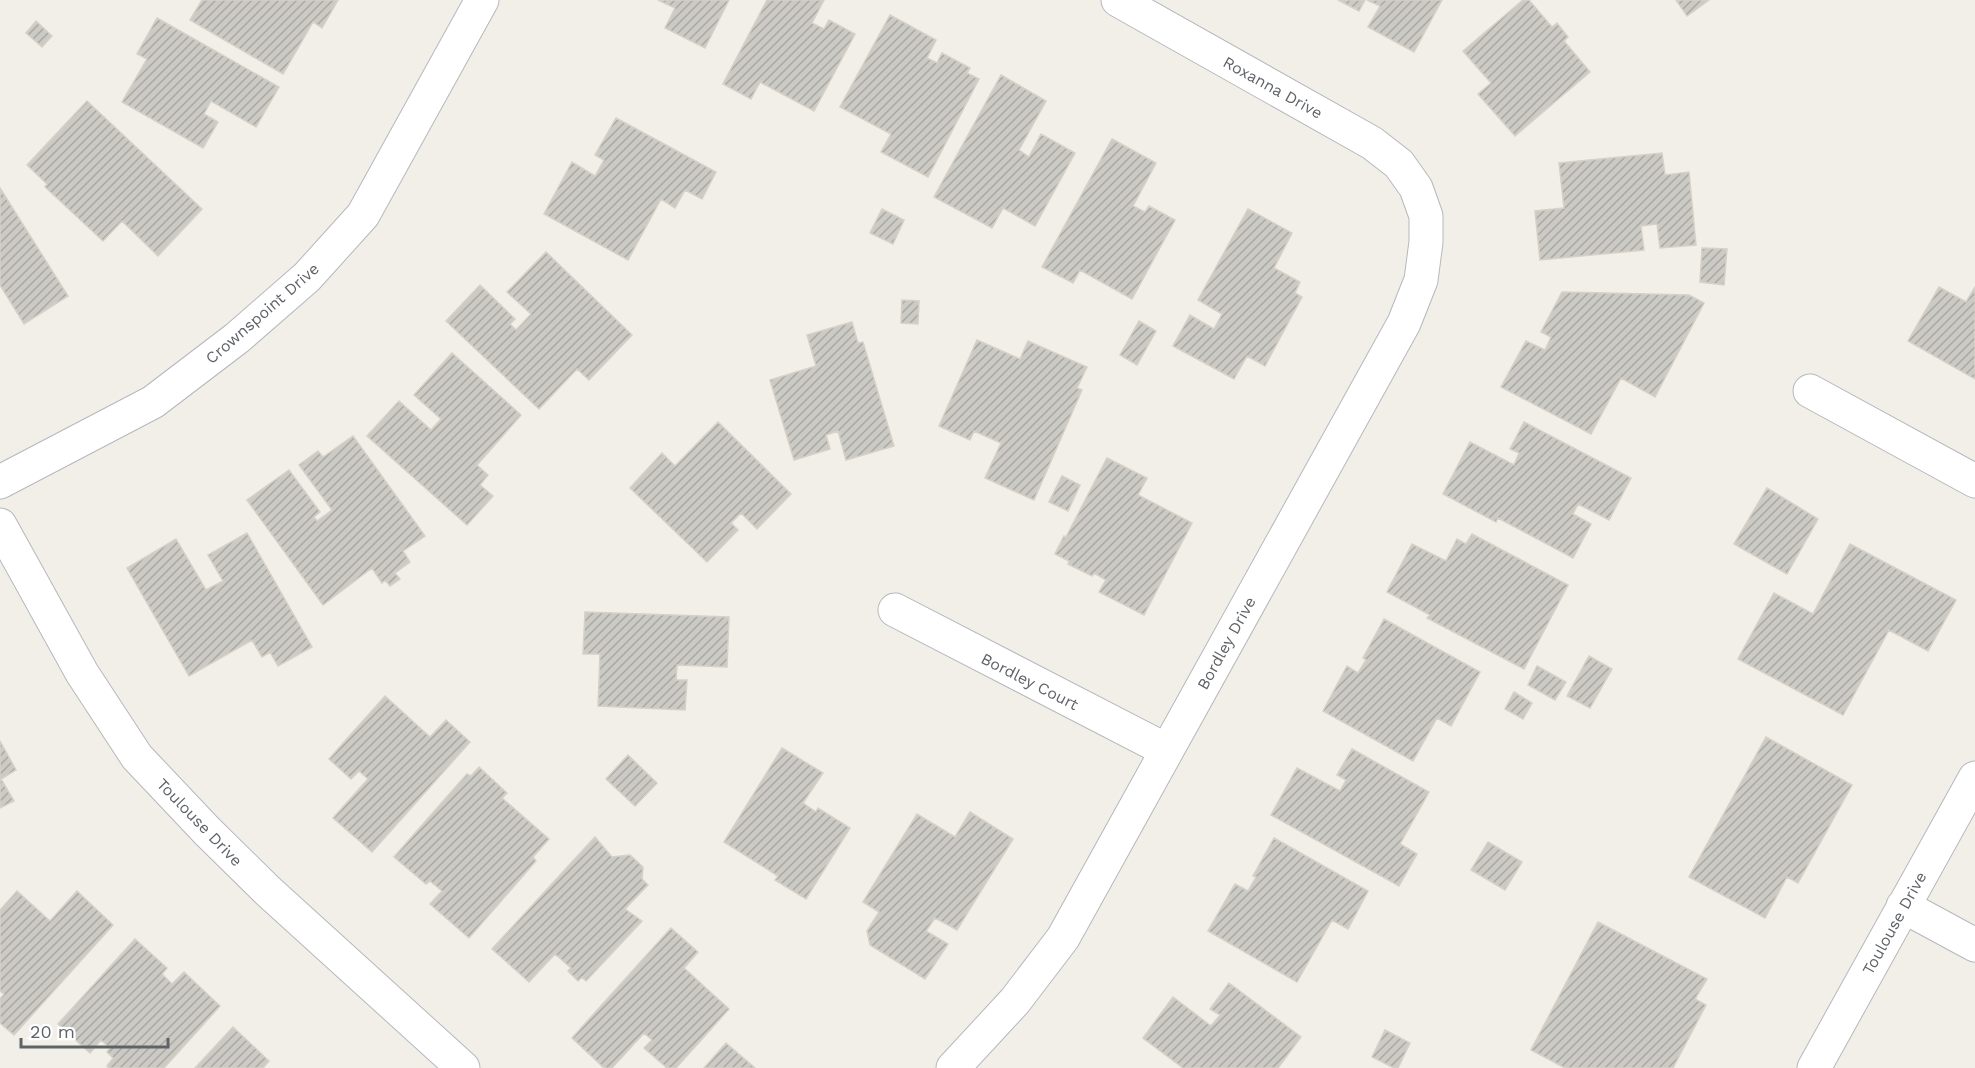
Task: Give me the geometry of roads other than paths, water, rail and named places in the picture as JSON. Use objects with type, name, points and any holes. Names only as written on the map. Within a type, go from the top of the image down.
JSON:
[{"type":"street","name":"Crownspoint Drive","points":[[0,482],[153,402],[237,338],[307,278],[363,215],[482,0]]},
{"type":"street","name":"Roxanna Drive","points":[[1118,0],[1372,143],[1399,164],[1416,188]]},
{"type":"street","name":"Bordley Drive","points":[[953,1068],[1015,1001],[1063,938],[1404,323],[1421,280],[1426,242],[1426,216],[1416,188]]},
{"type":"street","points":[[1810,391],[1975,482]]},
{"type":"street","name":"Toulouse Drive","points":[[0,525],[82,673],[137,757],[268,891],[463,1068]]},
{"type":"street","name":"Bordley Court","points":[[895,610],[1166,750]]},
{"type":"street","name":"Toulouse Drive","points":[[1814,1068],[1975,778]]},
{"type":"street","points":[[1903,906],[1975,945]]}]
